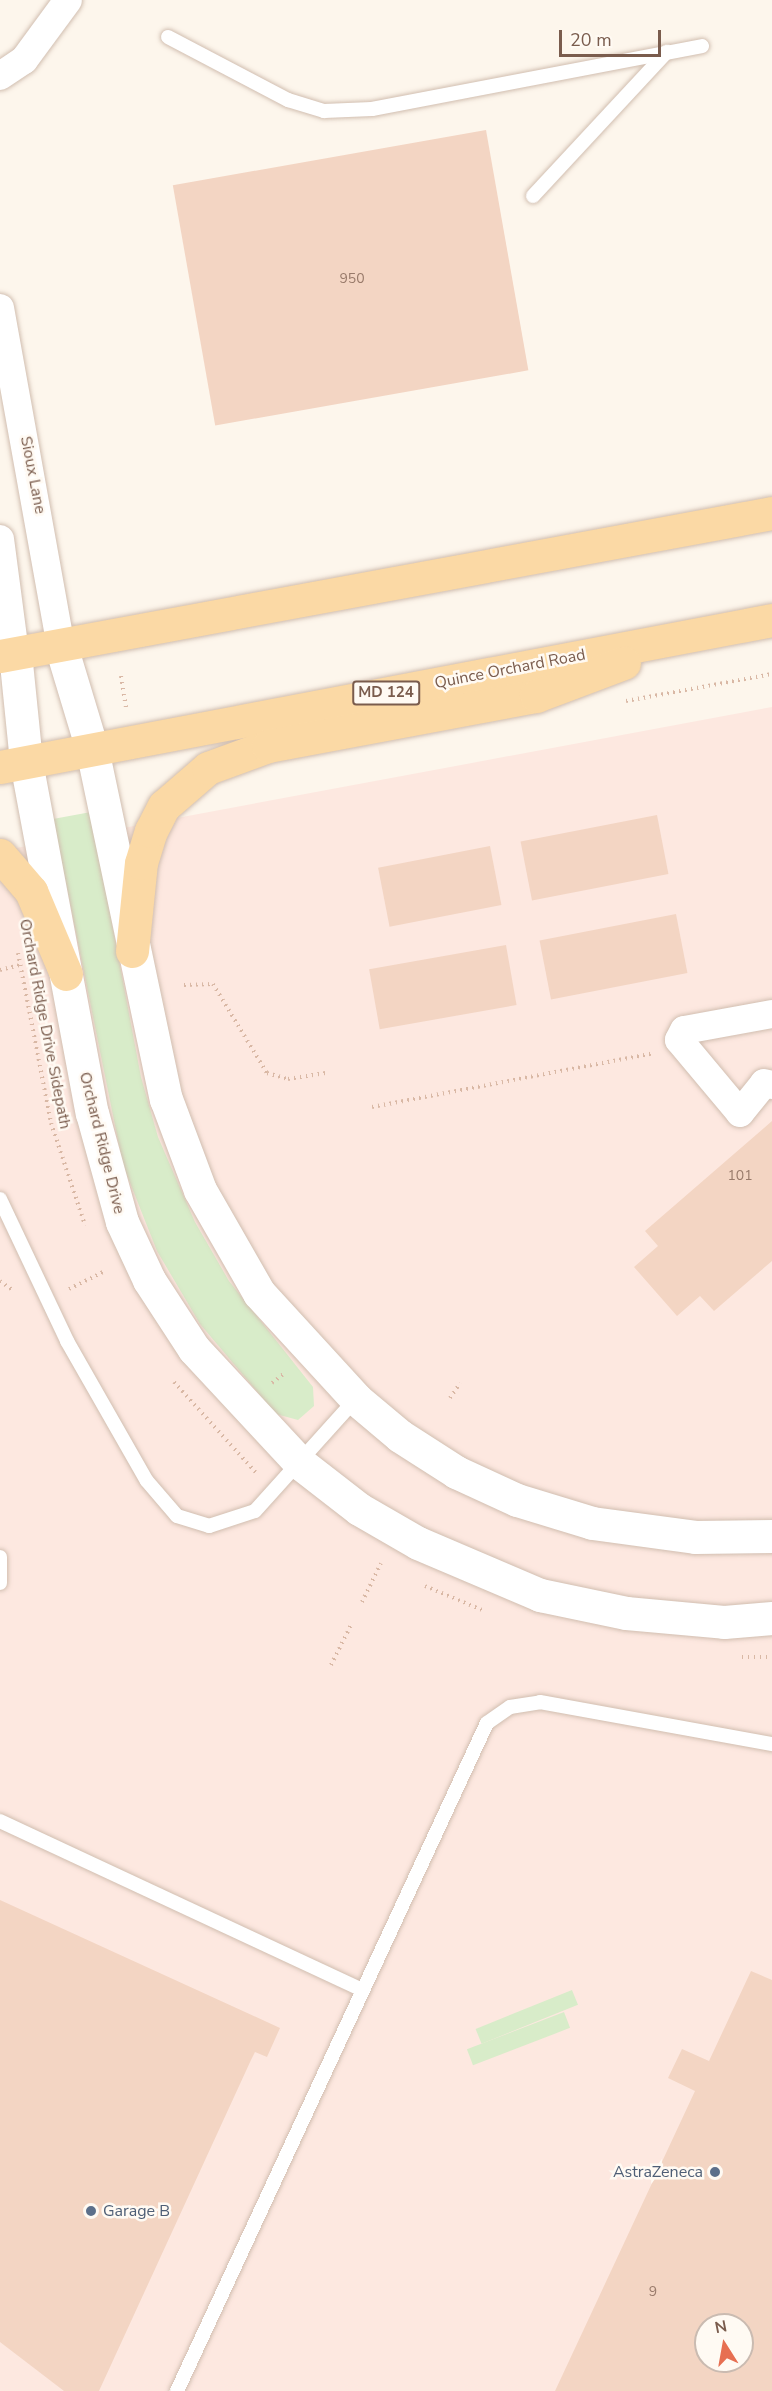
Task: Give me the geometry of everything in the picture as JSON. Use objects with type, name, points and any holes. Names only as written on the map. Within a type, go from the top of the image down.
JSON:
[{"type":"main road","points":[[8,655],[60,643],[772,513]]},
{"type":"main road","name":"Quince Orchard Road","points":[[13,764],[772,620]]},
{"type":"main road","points":[[132,951],[141,863],[151,831],[164,806],[208,768],[268,746],[536,696],[711,630]]},
{"type":"main road","points":[[0,855],[31,891],[66,974]]},
{"type":"street","points":[[0,76],[24,60],[68,0]]},
{"type":"street","name":"Sioux Lane","points":[[0,308],[60,643]]},
{"type":"street","points":[[0,539],[8,655]]},
{"type":"street","points":[[60,643],[92,749],[132,951],[166,1099],[211,1211],[259,1293],[356,1399],[456,1472],[517,1500],[592,1523],[695,1537],[772,1536]]},
{"type":"street","name":"Orchard Ridge Drive","points":[[8,655],[13,764],[66,974],[92,1113],[122,1222],[136,1251],[194,1349],[301,1464],[359,1509],[418,1543],[540,1595],[626,1613],[724,1622],[772,1618]]},
{"type":"street","points":[[772,1014],[684,1030],[679,1041],[740,1113],[764,1083],[772,1085]]},
{"type":"lane","points":[[168,37],[288,100],[324,111],[372,109],[702,45]]},
{"type":"lane","points":[[533,196],[667,52]]},
{"type":"lane","points":[[0,1199],[67,1341],[168,1510],[187,1522],[221,1524],[255,1511],[277,1491],[356,1399]]},
{"type":"lane","points":[[0,1557],[0,1583]]},
{"type":"lane","points":[[177,2391],[470,1755],[497,1714],[524,1703],[556,1703],[772,1744]]},
{"type":"lane","points":[[0,1821],[362,1990]]},
{"type":"path","points":[[121,676],[127,715]]},
{"type":"path","name":"Orchard Ridge Drive Sidepath","points":[[17,944],[51,1123],[90,1235]]},
{"type":"path","points":[[0,970],[20,964]]},
{"type":"path","points":[[184,985],[213,984],[267,1073],[288,1079],[326,1073]]},
{"type":"path","points":[[372,1107],[685,1047]]},
{"type":"path","points":[[102,1264],[110,1280]]},
{"type":"path","points":[[63,1292],[105,1272]]},
{"type":"path","points":[[266,1388],[292,1367]]},
{"type":"path","points":[[167,1372],[213,1429],[277,1491]]},
{"type":"path","points":[[450,1398],[460,1383]]},
{"type":"path","points":[[372,1557],[392,1569]]},
{"type":"path","points":[[362,1602],[381,1563]]},
{"type":"path","points":[[422,1584],[493,1614]]},
{"type":"path","points":[[331,1665],[352,1623]]},
{"type":"path","points":[[736,1658],[772,1657]]},
{"type":"shaded area","points":[[772,707],[772,2391],[0,2391],[0,851]]},
{"type":"green space","points":[[91,812],[141,1077],[158,1137],[195,1222],[229,1281],[313,1387],[314,1406],[298,1420],[276,1414],[200,1324],[157,1251],[123,1165],[53,819]]},
{"type":"green space","points":[[572,1990],[578,2005],[482,2044],[476,2029]]},
{"type":"green space","points":[[564,2012],[570,2028],[473,2065],[467,2049]]},
{"type":"building","points":[[486,130],[528,370],[215,426],[173,185]]},
{"type":"building","points":[[657,815],[668,874],[532,900],[521,842]]},
{"type":"building","points":[[490,846],[501,905],[390,927],[378,868]]},
{"type":"building","points":[[676,914],[687,973],[551,999],[540,941]]},
{"type":"building","points":[[506,945],[517,1005],[380,1029],[369,969]]},
{"type":"building","points":[[772,1121],[772,1261],[714,1311],[700,1296],[677,1316],[634,1267],[658,1246],[645,1231]]},
{"type":"building","name":"Garage B","points":[[0,1900],[280,2028],[267,2057],[255,2052],[251,2060],[99,2391],[64,2391],[0,2342]]},
{"type":"building","name":"AstraZeneca","points":[[751,1971],[772,1980],[772,2391],[555,2391],[695,2091],[668,2078],[682,2049],[709,2061]]},
{"type":"place","name":"AstraZeneca","points":[[715,2172]]},
{"type":"place","name":"Garage B","points":[[91,2211]]}]
